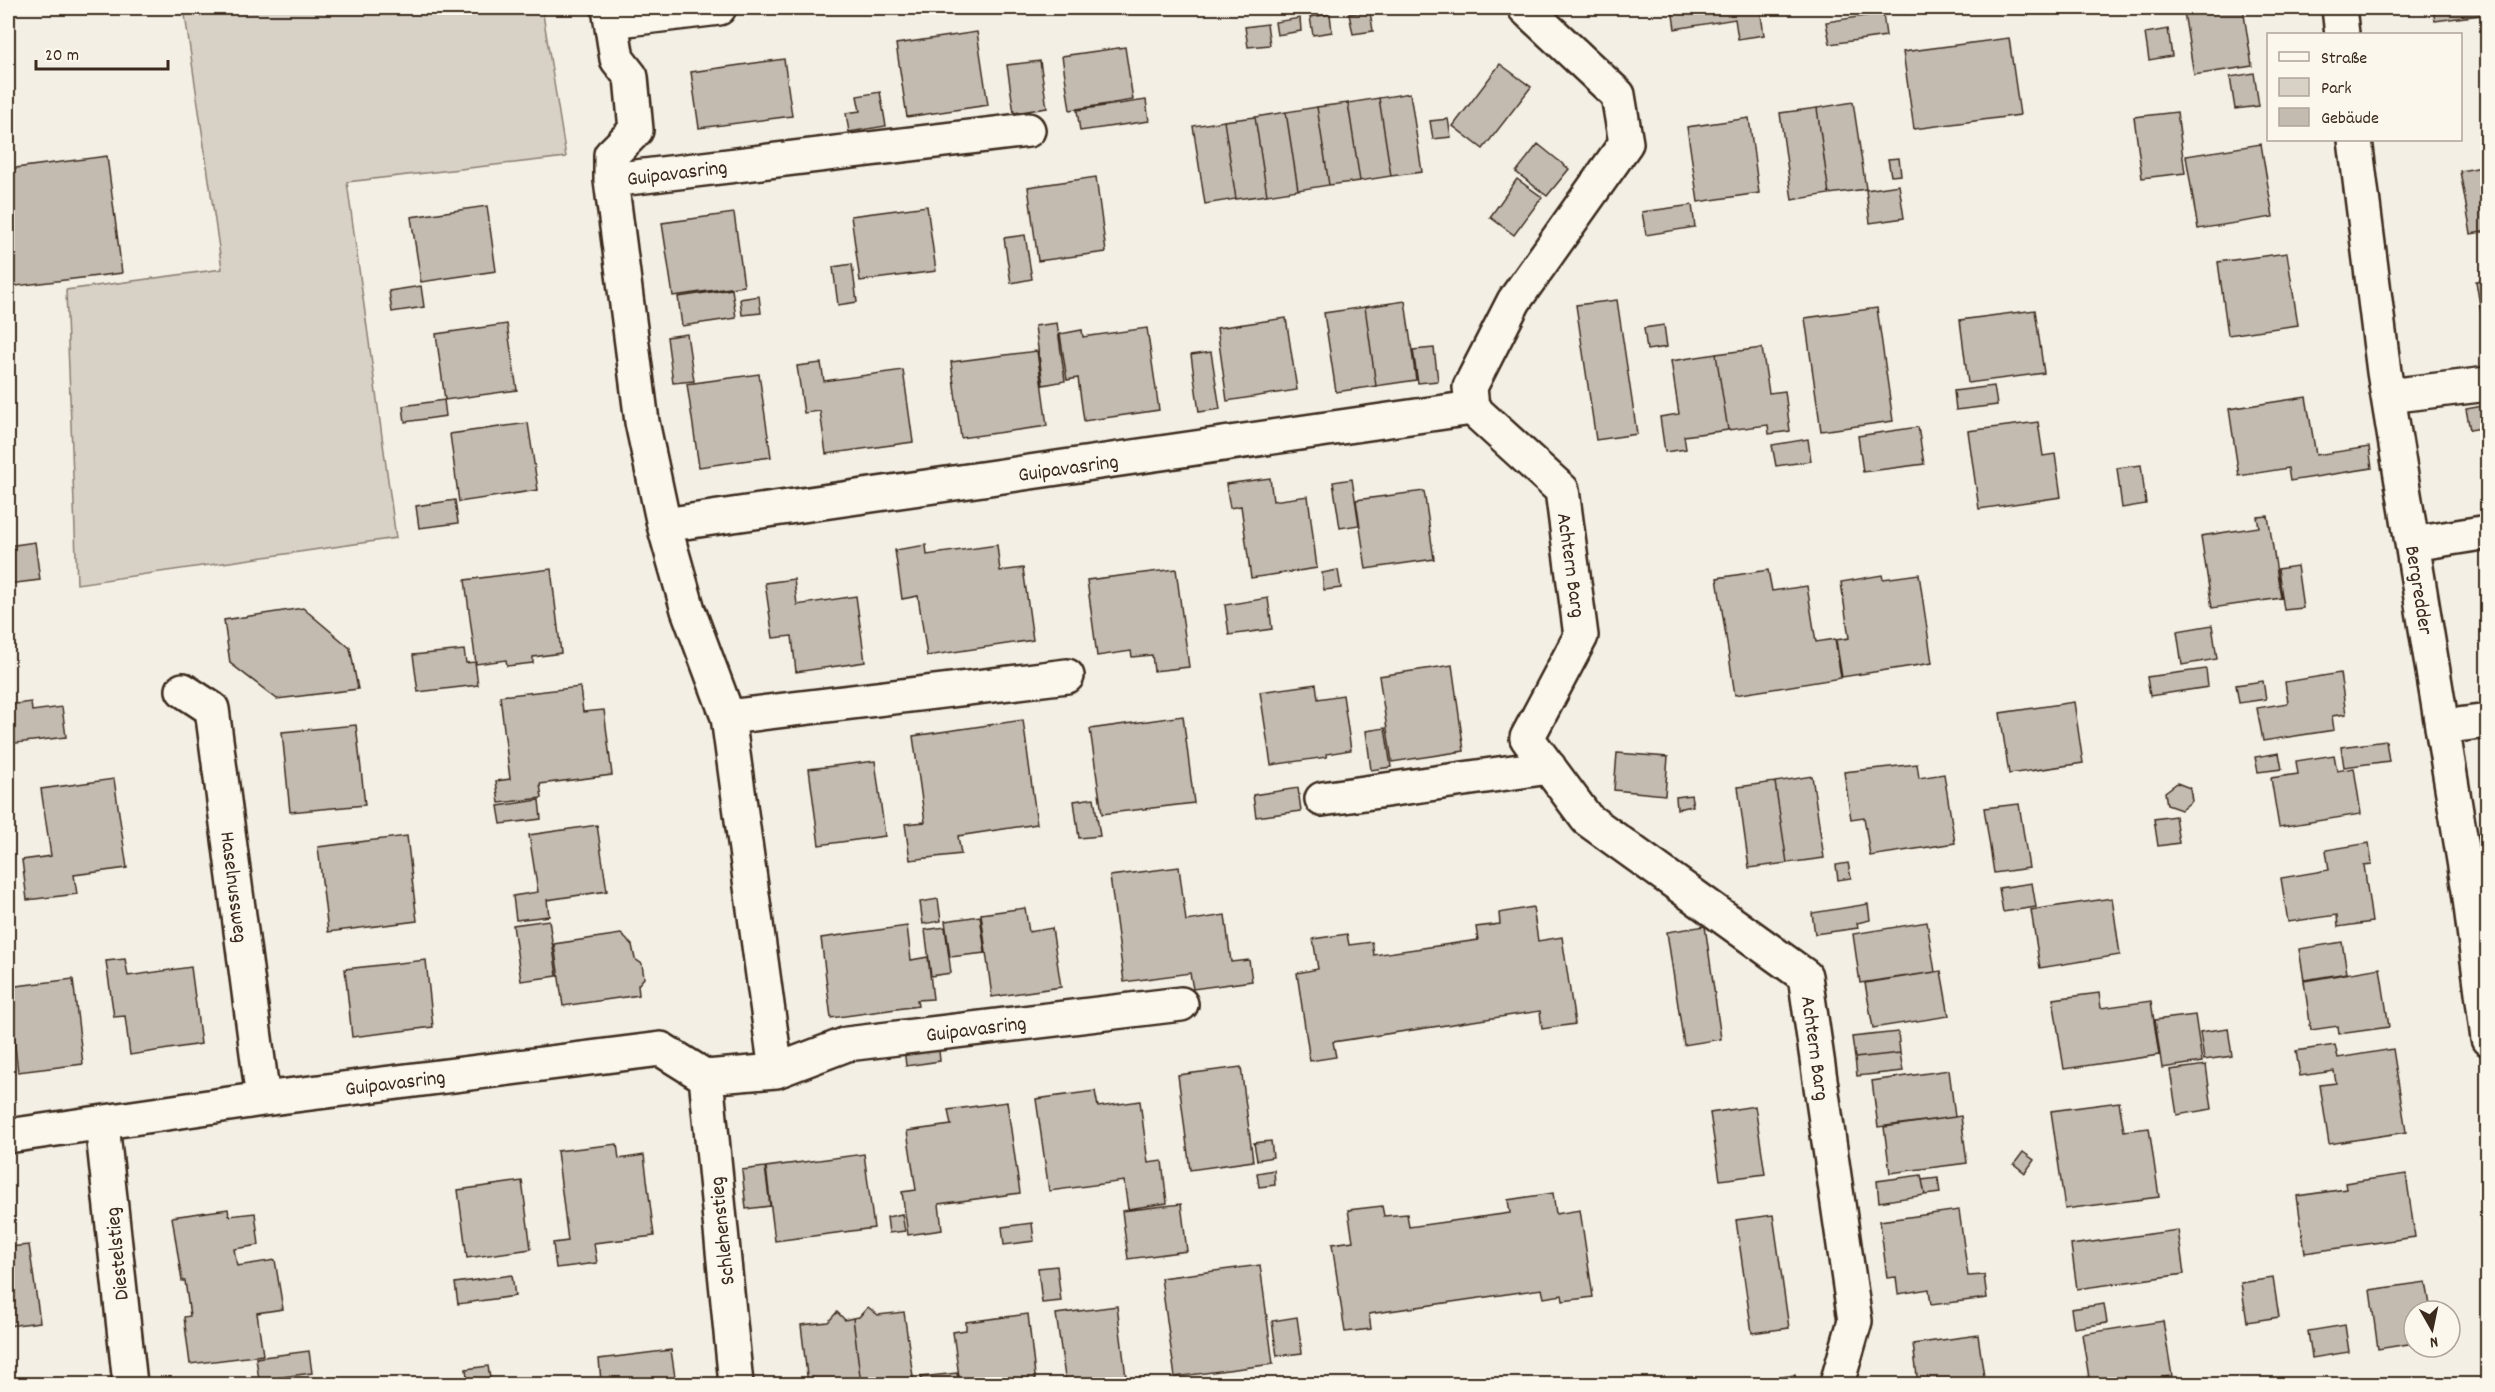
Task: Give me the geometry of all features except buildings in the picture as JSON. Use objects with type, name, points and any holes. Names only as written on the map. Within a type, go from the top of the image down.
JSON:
[{"type":"street","name":"Guipavasring","points":[[719,8],[610,14],[616,59],[631,77],[636,130],[611,155],[611,180],[642,422],[664,525],[688,610],[728,717],[776,1071]]},
{"type":"street","points":[[1472,408],[1470,387],[1514,301],[1626,143],[1618,95],[1525,8]]},
{"type":"street","points":[[2339,8],[2342,33]]},
{"type":"street","name":"Guipavasring","points":[[611,180],[1028,130]]},
{"type":"street","name":"Bergredder","points":[[2355,141],[2388,396],[2469,891],[2485,1000],[2487,1039]]},
{"type":"street","points":[[2388,396],[2487,384]]},
{"type":"street","name":"Guipavasring","points":[[664,525],[1472,408]]},
{"type":"street","name":"Achtern Barg","points":[[1472,408],[1562,490],[1581,636],[1527,738],[1587,819],[1805,976],[1856,1321],[1838,1384]]},
{"type":"street","points":[[2413,544],[2487,532]]},
{"type":"street","points":[[728,717],[1067,676]]},
{"type":"street","name":"Haselnussweg","points":[[183,690],[212,709],[263,1099]]},
{"type":"street","points":[[2442,727],[2487,721]]},
{"type":"street","points":[[1322,799],[1549,767]]},
{"type":"street","name":"Guipavasring","points":[[8,1136],[263,1099],[661,1049],[706,1077],[776,1071],[847,1044],[1181,1004]]},
{"type":"street","name":"Schlehenstieg","points":[[706,1077],[736,1384]]},
{"type":"street","name":"Diestelstieg","points":[[102,1124],[130,1384]]},
{"type":"green space","points":[[184,8],[542,8],[566,157],[347,182],[396,538],[77,584],[66,290],[222,269]]}]
